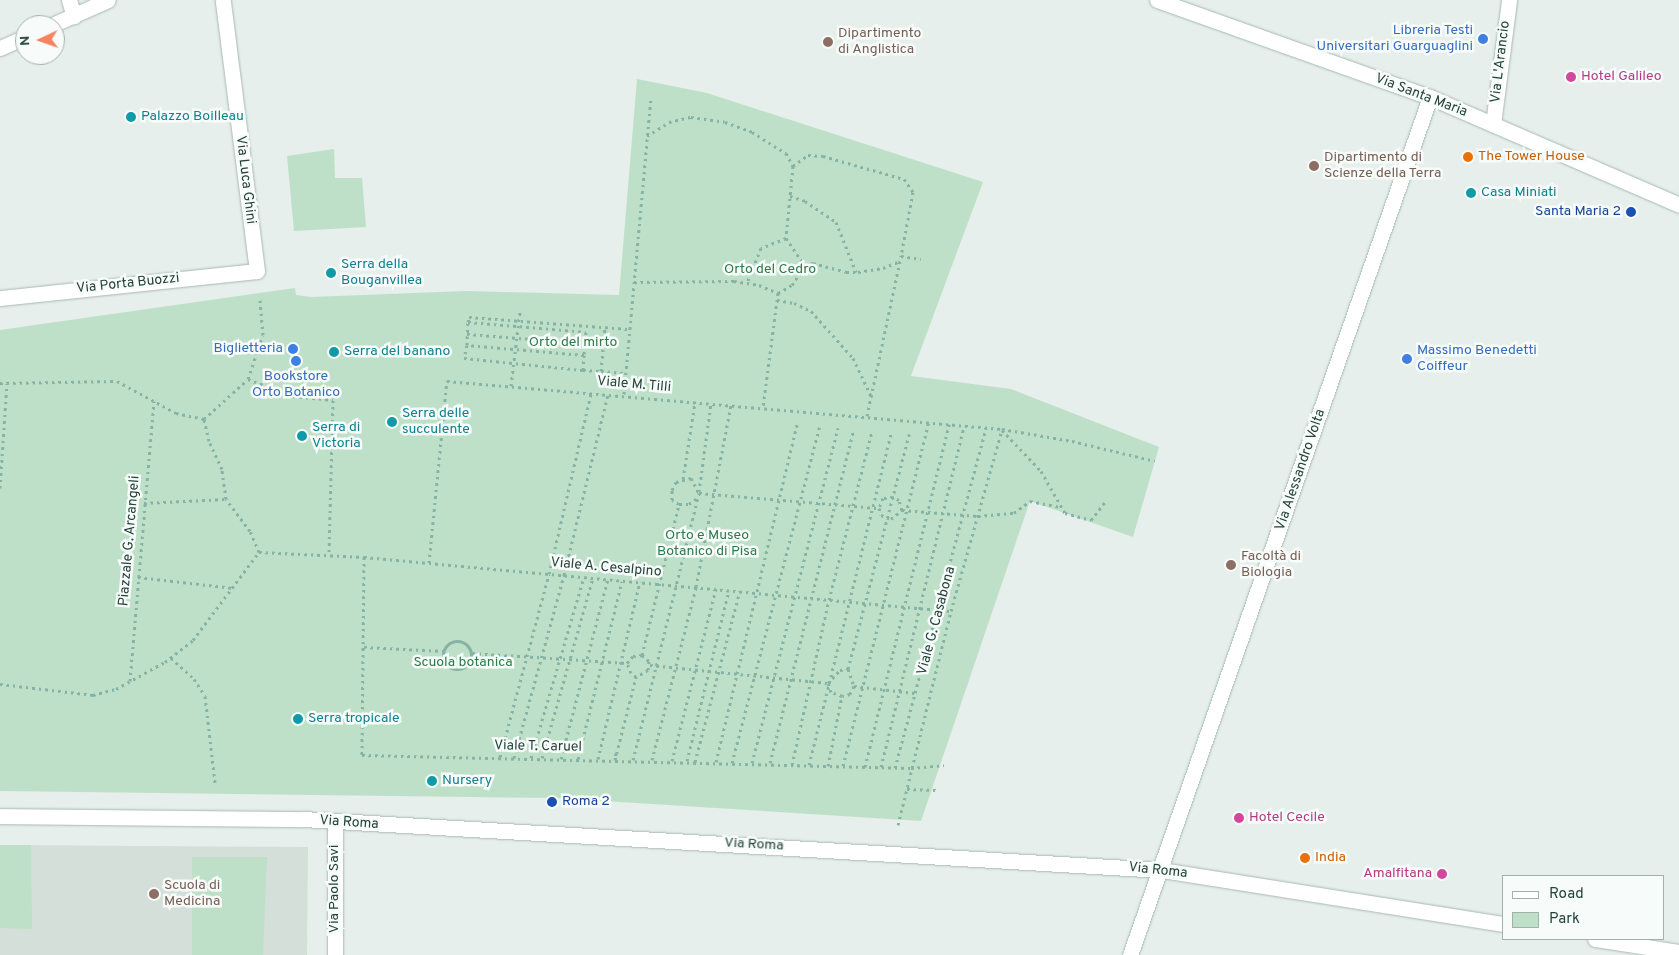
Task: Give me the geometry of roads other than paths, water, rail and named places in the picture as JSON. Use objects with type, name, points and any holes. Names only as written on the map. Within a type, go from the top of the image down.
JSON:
[{"type":"street","points":[[69,0],[74,16]]},
{"type":"street","points":[[65,20],[108,0]]},
{"type":"street","name":"Via Luca Ghini","points":[[223,0],[257,271]]},
{"type":"street","name":"Via Santa Maria","points":[[1157,0],[1430,98],[1679,205]]},
{"type":"street","name":"Via L'Arancio","points":[[1493,124],[1509,0]]},
{"type":"street","points":[[0,48],[15,41]]},
{"type":"street","name":"Via Alessandro Volta","points":[[1130,955],[1162,870],[1430,98]]},
{"type":"street","name":"Via Porta Buozzi","points":[[0,298],[257,271]]},
{"type":"street","name":"Via Roma","points":[[0,816],[303,819],[877,851],[1162,870],[1502,924]]},
{"type":"street","name":"Via Paolo Savi","points":[[335,822],[335,955]]},
{"type":"street","points":[[1601,940],[1679,952]]},
{"type":"place","name":"Libreria Testi Universitari Guarguaglini","points":[[1483,39]]},
{"type":"place","name":"Dipartimento di Anglistica","points":[[828,42]]},
{"type":"place","name":"Hotel Galileo","points":[[1571,77]]},
{"type":"place","name":"Palazzo Boilleau","points":[[131,117]]},
{"type":"place","name":"The Tower House","points":[[1468,157]]},
{"type":"place","name":"Dipartimento di Scienze della Terra","points":[[1314,166]]},
{"type":"place","name":"Casa Miniati","points":[[1471,193]]},
{"type":"place","name":"Santa Maria 2","points":[[1631,212]]},
{"type":"place","name":"Serra della Bouganvillea","points":[[331,273]]},
{"type":"place","name":"Biglietteria","points":[[293,349]]},
{"type":"place","name":"Serra del banano","points":[[334,352]]},
{"type":"place","name":"Massimo Benedetti Coiffeur","points":[[1407,359]]},
{"type":"place","name":"Bookstore Orto Botanico","points":[[296,361]]},
{"type":"place","name":"Serra delle succulente","points":[[392,422]]},
{"type":"place","name":"Serra di Victoria","points":[[302,436]]},
{"type":"place","name":"Facoltà di Biologia","points":[[1231,565]]},
{"type":"place","name":"Serra tropicale","points":[[298,719]]},
{"type":"place","name":"Nursery","points":[[432,781]]},
{"type":"place","name":"Roma 2","points":[[552,802]]},
{"type":"place","name":"Hotel Cecile","points":[[1239,818]]},
{"type":"place","name":"India","points":[[1305,858]]},
{"type":"place","name":"Amalfitana","points":[[1442,874]]},
{"type":"place","name":"Scuola di Medicina","points":[[154,894]]},
{"type":"park label","name":"Orto del Cedro","points":[[770,270]]},
{"type":"park label","name":"Orto del mirto","points":[[573,343]]},
{"type":"park label","name":"Orto e Museo Botanico di Pisa","points":[[707,544]]},
{"type":"park label","name":"Scuola botanica","points":[[463,663]]}]
